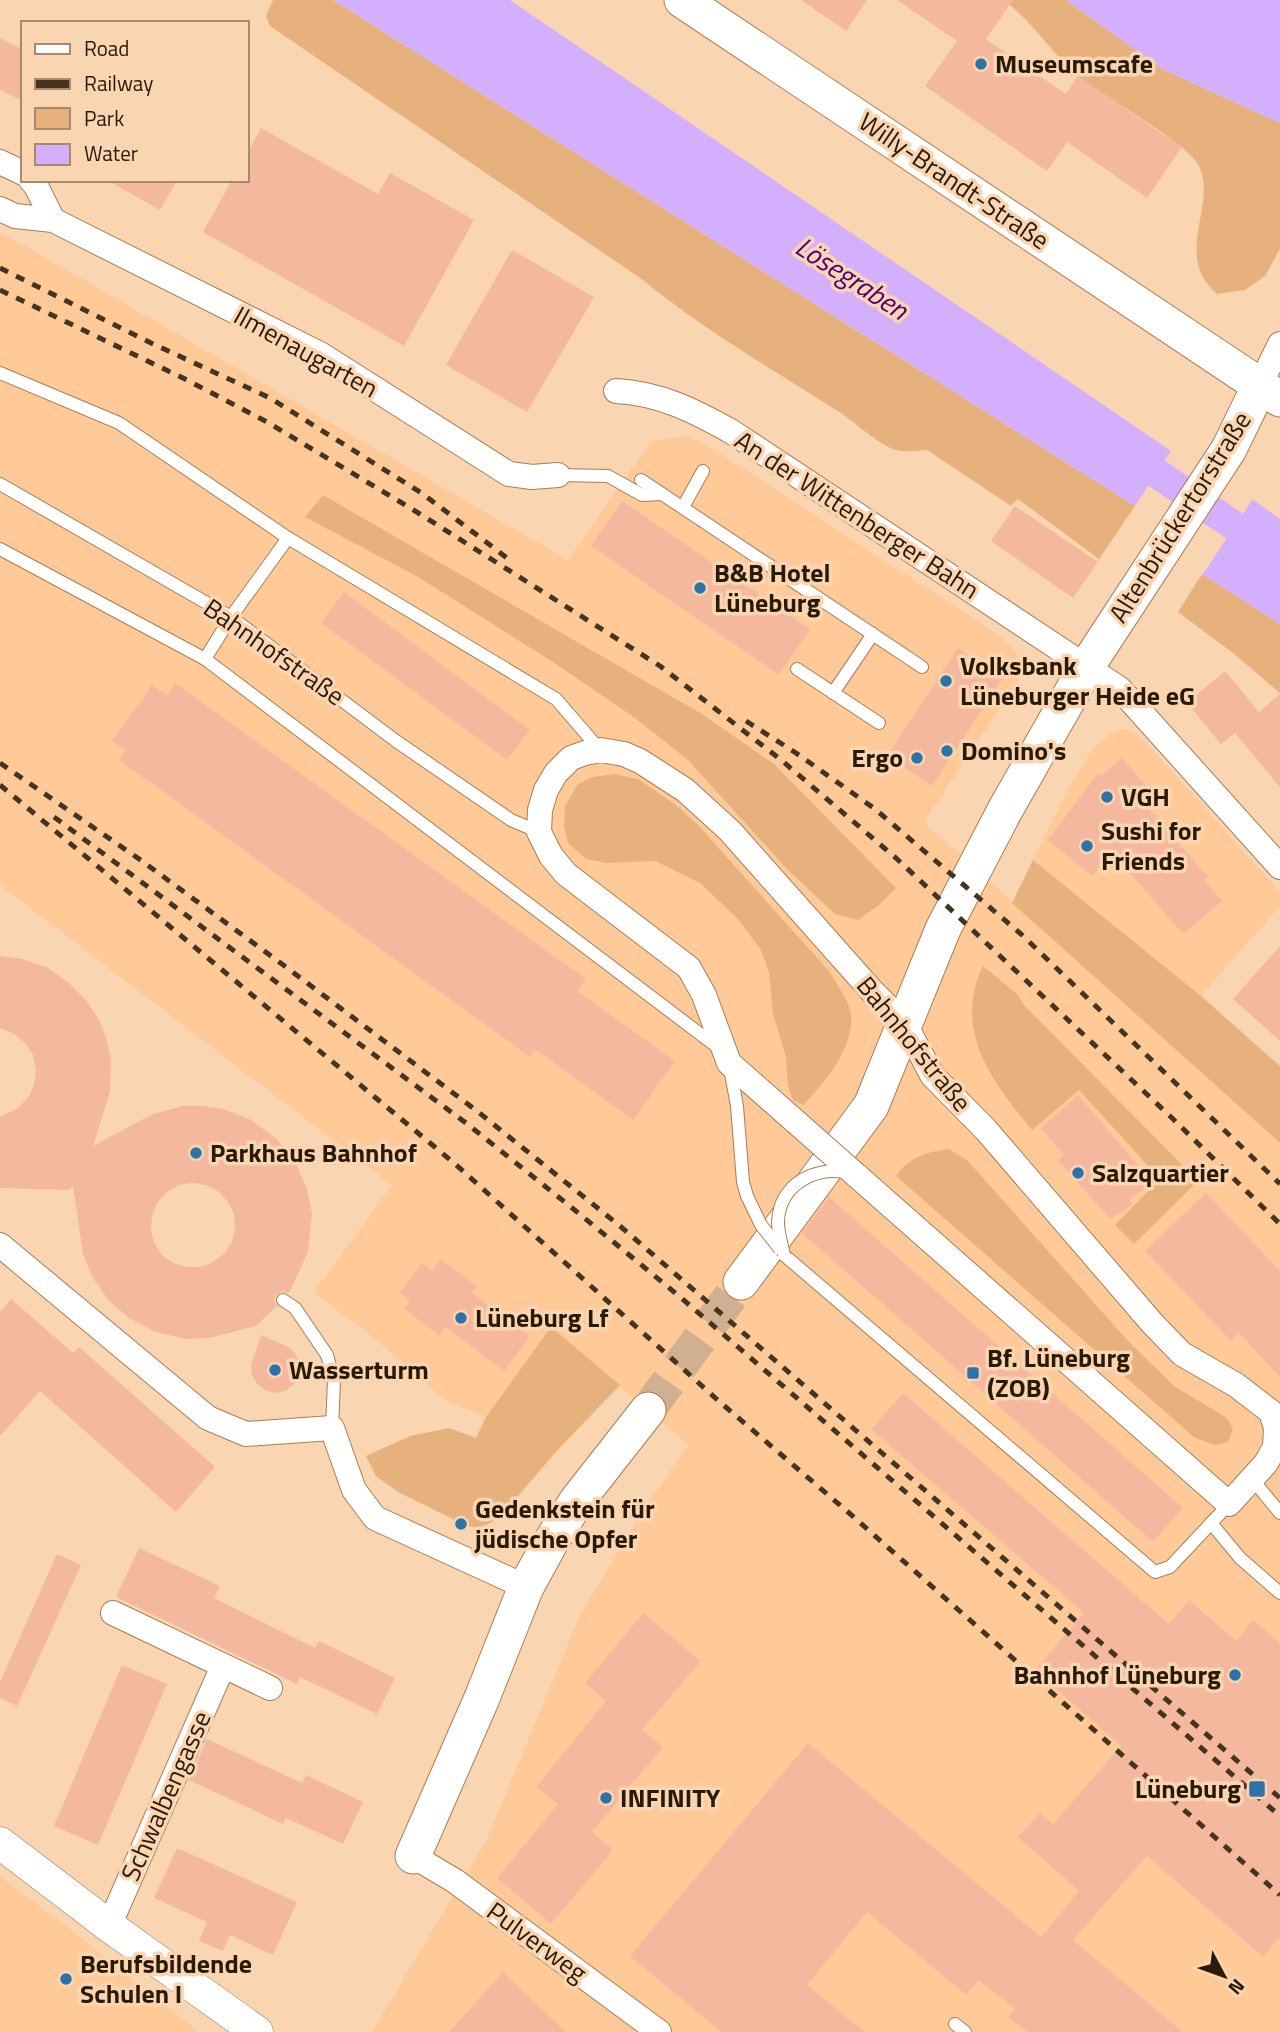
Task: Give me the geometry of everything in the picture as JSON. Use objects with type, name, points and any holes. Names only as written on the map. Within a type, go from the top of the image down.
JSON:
[{"type":"main road","name":"Willy-Brandt-Straße","points":[[682,0],[1270,392]]},
{"type":"main road","name":"Altenbrückertorstraße","points":[[741,1282],[871,1106],[943,929],[1005,810],[1087,666],[1229,449],[1270,392]]},
{"type":"main road","points":[[413,1856],[472,1722],[526,1587],[576,1502],[648,1410]]},
{"type":"street","points":[[0,162],[21,172]]},
{"type":"street","points":[[32,182],[53,220]]},
{"type":"street","name":"Ilmenaugarten","points":[[0,209],[15,216],[53,220],[320,355],[509,474],[532,477],[558,475]]},
{"type":"street","name":"Altenbrückertorstraße","points":[[1270,392],[1280,344]]},
{"type":"street","name":"An der Wittenberger Bahn","points":[[616,391],[634,392],[688,407],[732,432],[1120,689],[1280,867]]},
{"type":"street","points":[[601,750],[570,758],[556,773],[546,790],[540,810],[539,832],[551,856],[566,874],[689,968],[698,980],[728,1058],[796,1122],[1229,1504]]},
{"type":"street","name":"Bahnhofstraße","points":[[601,750],[624,754],[640,761],[685,790],[730,831],[905,1024],[932,1075],[986,1130],[1152,1323],[1182,1354],[1236,1385],[1270,1412],[1276,1428],[1278,1449],[1229,1504]]},
{"type":"street","points":[[0,1245],[208,1418],[246,1434],[332,1428],[354,1490],[375,1518],[526,1587]]},
{"type":"street","points":[[113,1614],[271,1688]]},
{"type":"street","name":"Schwalbengasse","points":[[109,1926],[223,1666]]},
{"type":"street","points":[[0,1843],[109,1926],[257,2032]]},
{"type":"street","name":"Pulverweg","points":[[413,1856],[454,1881],[659,2032]]},
{"type":"lane","points":[[0,373],[119,423],[288,538],[556,699],[601,750]]},
{"type":"lane","points":[[683,507],[703,471]]},
{"type":"lane","points":[[558,475],[608,476],[642,495],[662,494]]},
{"type":"lane","points":[[641,480],[922,667]]},
{"type":"lane","name":"Bahnhofstraße","points":[[0,484],[231,617],[396,741],[510,820],[539,832]]},
{"type":"lane","points":[[205,659],[231,617],[288,538]]},
{"type":"lane","points":[[0,549],[205,659],[728,1058],[737,1106],[743,1182],[761,1225],[784,1255],[1155,1572],[1170,1567],[1229,1504]]},
{"type":"lane","points":[[833,693],[873,634]]},
{"type":"lane","points":[[797,669],[879,723]]},
{"type":"lane","points":[[784,1255],[778,1222],[788,1191],[802,1178],[819,1171],[837,1170],[856,1175]]},
{"type":"lane","points":[[283,1300],[295,1308],[327,1354],[334,1380],[332,1428]]},
{"type":"lane","points":[[1252,1479],[1280,1513]]},
{"type":"lane","points":[[1211,1523],[1240,1558],[1280,1593]]},
{"type":"shaded area","points":[[0,233],[568,560],[651,441],[688,436],[704,443],[994,632],[1015,650],[1023,667],[1022,675],[924,822],[1280,1143],[1280,2032],[372,2032],[487,1839],[580,1615],[636,1521],[688,1445],[551,1328],[486,1417],[449,1403],[374,1338],[314,1292],[392,1185],[0,885]]},
{"type":"shaded area","points":[[1116,730],[1131,730],[1151,748],[1280,892],[1280,906],[1201,996],[1033,860],[1070,785],[1094,747]]},
{"type":"shaded area","name":"Berufsbildende Schulen I","points":[[0,1876],[66,1926],[199,2032],[0,2032]]},
{"type":"green space","points":[[273,0],[333,0],[1135,506],[1099,559],[1018,499],[1011,506],[927,450],[899,451],[883,444],[840,412],[712,331],[643,280],[270,26],[266,16]]},
{"type":"green space","points":[[1003,0],[1066,0],[1162,69],[1280,123],[1280,249],[1265,276],[1245,290],[1217,294],[1204,279],[1198,264],[1198,232],[1204,183],[1200,168],[1193,158],[1181,146],[1078,76],[1023,17]]},
{"type":"green space","points":[[323,495],[702,714],[774,764],[896,888],[858,920],[835,914],[786,868],[688,760],[635,718],[556,664],[418,577],[305,517]]},
{"type":"green space","points":[[1202,574],[1280,624],[1280,693],[1178,612]]},
{"type":"green space","points":[[614,774],[638,779],[676,805],[697,824],[829,971],[843,995],[850,1010],[849,1036],[830,1074],[803,1105],[793,1100],[788,1086],[786,1057],[773,1014],[769,972],[761,950],[738,919],[700,883],[655,861],[607,863],[586,859],[568,843],[564,827],[565,806],[578,784],[593,777]]},
{"type":"green space","points":[[1033,860],[1201,996],[1280,1066],[1280,1143],[1012,903]]},
{"type":"green space","points":[[983,966],[1017,994],[1024,1005],[1198,1181],[1134,1244],[1115,1225],[1160,1179],[1079,1090],[1032,1130],[991,1074],[974,1033],[972,1011],[975,989]]},
{"type":"green space","points":[[949,1149],[968,1161],[1130,1343],[1174,1386],[1227,1418],[1233,1429],[1228,1442],[1215,1445],[1195,1438],[896,1176],[919,1156]]},
{"type":"green space","points":[[551,1327],[620,1385],[494,1521],[480,1528],[467,1526],[398,1492],[376,1476],[366,1456],[410,1436],[449,1428],[476,1438],[486,1417]]},
{"type":"water","points":[[333,0],[510,0],[1171,451],[1135,506]]},
{"type":"water","points":[[1066,0],[1280,0],[1280,123],[1162,69]]},
{"type":"water","points":[[1252,499],[1280,519],[1280,624],[1202,574]]},
{"type":"pier","points":[[1251,496],[1254,497],[1201,577],[1199,572]]},
{"type":"building","points":[[801,0],[867,0],[846,31]]},
{"type":"building","points":[[897,0],[1013,0],[986,39],[1066,94],[1078,76],[1182,147],[1147,198],[1067,142],[1047,171],[925,86],[957,41]]},
{"type":"building","points":[[0,38],[21,49],[21,100],[0,90]]},
{"type":"building","points":[[261,128],[378,194],[390,173],[474,220],[404,346],[203,232],[231,182],[248,182],[248,152]]},
{"type":"building","points":[[111,182],[176,182],[160,210]]},
{"type":"building","points":[[512,250],[594,297],[527,412],[446,365]]},
{"type":"building","name":"B&B Hotel Lüneburg","points":[[622,501],[810,629],[779,675],[591,546]]},
{"type":"building","points":[[1015,506],[1098,562],[1073,598],[991,541]]},
{"type":"building","points":[[344,592],[530,730],[507,760],[321,623]]},
{"type":"building","points":[[958,648],[1003,678],[932,786],[887,756]]},
{"type":"building","points":[[1225,671],[1259,712],[1280,694],[1280,787],[1235,733],[1221,744],[1187,703]]},
{"type":"building","points":[[175,683],[586,979],[577,991],[675,1061],[633,1120],[535,1049],[530,1057],[119,760],[126,751],[112,741],[152,685],[167,695]]},
{"type":"building","points":[[1122,758],[1154,795],[1146,806],[1208,877],[1204,880],[1222,901],[1183,934],[1111,851],[1092,876],[1048,840],[1098,773],[1101,776]]},
{"type":"building","points":[[1280,946],[1280,1041],[1233,999]]},
{"type":"building","name":"Parkhaus Bahnhof","points":[[0,956],[23,959],[48,968],[86,1000],[99,1020],[111,1060],[110,1092],[93,1146],[153,1114],[183,1106],[224,1109],[251,1120],[277,1139],[295,1161],[307,1189],[312,1214],[308,1252],[291,1289],[288,1293],[283,1291],[276,1295],[274,1300],[277,1306],[256,1326],[209,1338],[186,1339],[156,1332],[129,1318],[109,1301],[93,1278],[83,1254],[73,1186],[69,1190],[0,1188],[0,1117],[18,1108],[28,1098],[34,1085],[36,1070],[33,1055],[25,1043],[0,1028]],"holes":[[[179,1185],[206,1185],[218,1191],[234,1214],[232,1242],[224,1254],[200,1267],[173,1263],[162,1255],[154,1243],[152,1216],[157,1203],[167,1192]]]},
{"type":"building","points":[[1078,1095],[1153,1183],[1129,1199],[1133,1204],[1110,1219],[1058,1160],[1064,1155],[1041,1128]]},
{"type":"building","points":[[1206,1193],[1280,1271],[1280,1377],[1239,1333],[1231,1341],[1145,1251]]},
{"type":"building","points":[[829,1197],[1183,1508],[1153,1542],[802,1233]]},
{"type":"building","name":"Lüneburg Lf","points":[[441,1259],[477,1286],[472,1293],[530,1336],[504,1371],[446,1327],[440,1336],[404,1309],[410,1300],[400,1293],[422,1263],[432,1271]]},
{"type":"building","points":[[11,1299],[73,1353],[79,1347],[215,1467],[176,1512],[40,1391],[0,1436],[0,1312]]},
{"type":"building","name":"Wasserturm","points":[[261,1335],[290,1348],[297,1356],[298,1376],[293,1385],[285,1391],[275,1393],[265,1390],[257,1384],[252,1375],[251,1365]]},
{"type":"building","points":[[903,1393],[1169,1624],[1189,1600],[1236,1641],[1253,1620],[1280,1643],[1280,1937],[1263,1957],[1147,1856],[1073,1940],[1183,2032],[1027,2032],[1008,2017],[1015,2009],[979,1980],[966,1995],[867,1912],[807,1985],[865,2032],[721,2032],[630,1956],[808,1743],[1041,1937],[1079,1891],[1018,1837],[1040,1813],[1053,1824],[1121,1746],[1035,1670],[1084,1613],[871,1429]]},
{"type":"building","points":[[139,1548],[220,1586],[214,1598],[315,1648],[319,1641],[395,1678],[377,1714],[300,1677],[297,1684],[116,1597]]},
{"type":"building","points":[[57,1554],[81,1565],[17,1706],[0,1698],[0,1682]]},
{"type":"building","points":[[643,1613],[701,1661],[642,1730],[663,1747],[592,1832],[613,1850],[551,1924],[497,1878],[558,1804],[536,1787],[606,1701],[585,1683]]},
{"type":"building","points":[[122,1665],[167,1684],[98,1845],[54,1826]]},
{"type":"building","points":[[207,1739],[302,1783],[306,1775],[363,1802],[343,1844],[286,1818],[283,1824],[189,1780]]},
{"type":"building","points":[[177,1848],[297,1902],[273,1955],[230,1935],[223,1951],[199,1941],[207,1922],[154,1898]]},
{"type":"building","points":[[503,1972],[566,2032],[449,2032]]},
{"type":"waterway","name":"Lösegraben","points":[[1124,451],[1280,557]]},
{"type":"tunnel","points":[[648,1410],[741,1282]]},
{"type":"railway","points":[[0,268],[270,398],[423,494],[511,561]]},
{"type":"railway","points":[[0,290],[185,379],[267,422],[412,509],[660,666],[780,759],[896,858],[1171,1117],[1280,1224]]},
{"type":"railway","points":[[746,721],[875,809],[1021,934],[1280,1184]]},
{"type":"railway","points":[[0,763],[142,861],[286,967],[477,1111],[620,1226],[1280,1798]]},
{"type":"railway","points":[[0,785],[454,1163],[721,1403],[1280,1895]]},
{"type":"railway","points":[[54,817],[466,1123],[571,1207],[679,1296],[1280,1816]]},
{"type":"place","name":"Museumscafe","points":[[981,64]]},
{"type":"place","name":"B&B Hotel Lüneburg","points":[[700,588]]},
{"type":"place","name":"Volksbank Lüneburger Heide eG","points":[[946,681]]},
{"type":"place","name":"Domino's","points":[[947,751]]},
{"type":"place","name":"Ergo","points":[[917,758]]},
{"type":"place","name":"VGH","points":[[1107,797]]},
{"type":"place","name":"Sushi for Friends","points":[[1087,846]]},
{"type":"place","name":"Parkhaus Bahnhof","points":[[196,1153]]},
{"type":"place","name":"Salzquartier","points":[[1078,1173]]},
{"type":"place","name":"Lüneburg Lf","points":[[461,1318]]},
{"type":"place","name":"Wasserturm","points":[[275,1370]]},
{"type":"place","name":"Bf. Lüneburg (ZOB)","points":[[973,1373]]},
{"type":"place","name":"Gedenkstein für jüdische Opfer","points":[[461,1524]]},
{"type":"place","name":"Bahnhof Lüneburg","points":[[1235,1675]]},
{"type":"place","name":"Lüneburg","points":[[1257,1789]]},
{"type":"place","name":"INFINITY","points":[[606,1798]]},
{"type":"place","name":"Berufsbildende Schulen I","points":[[66,1979]]}]
